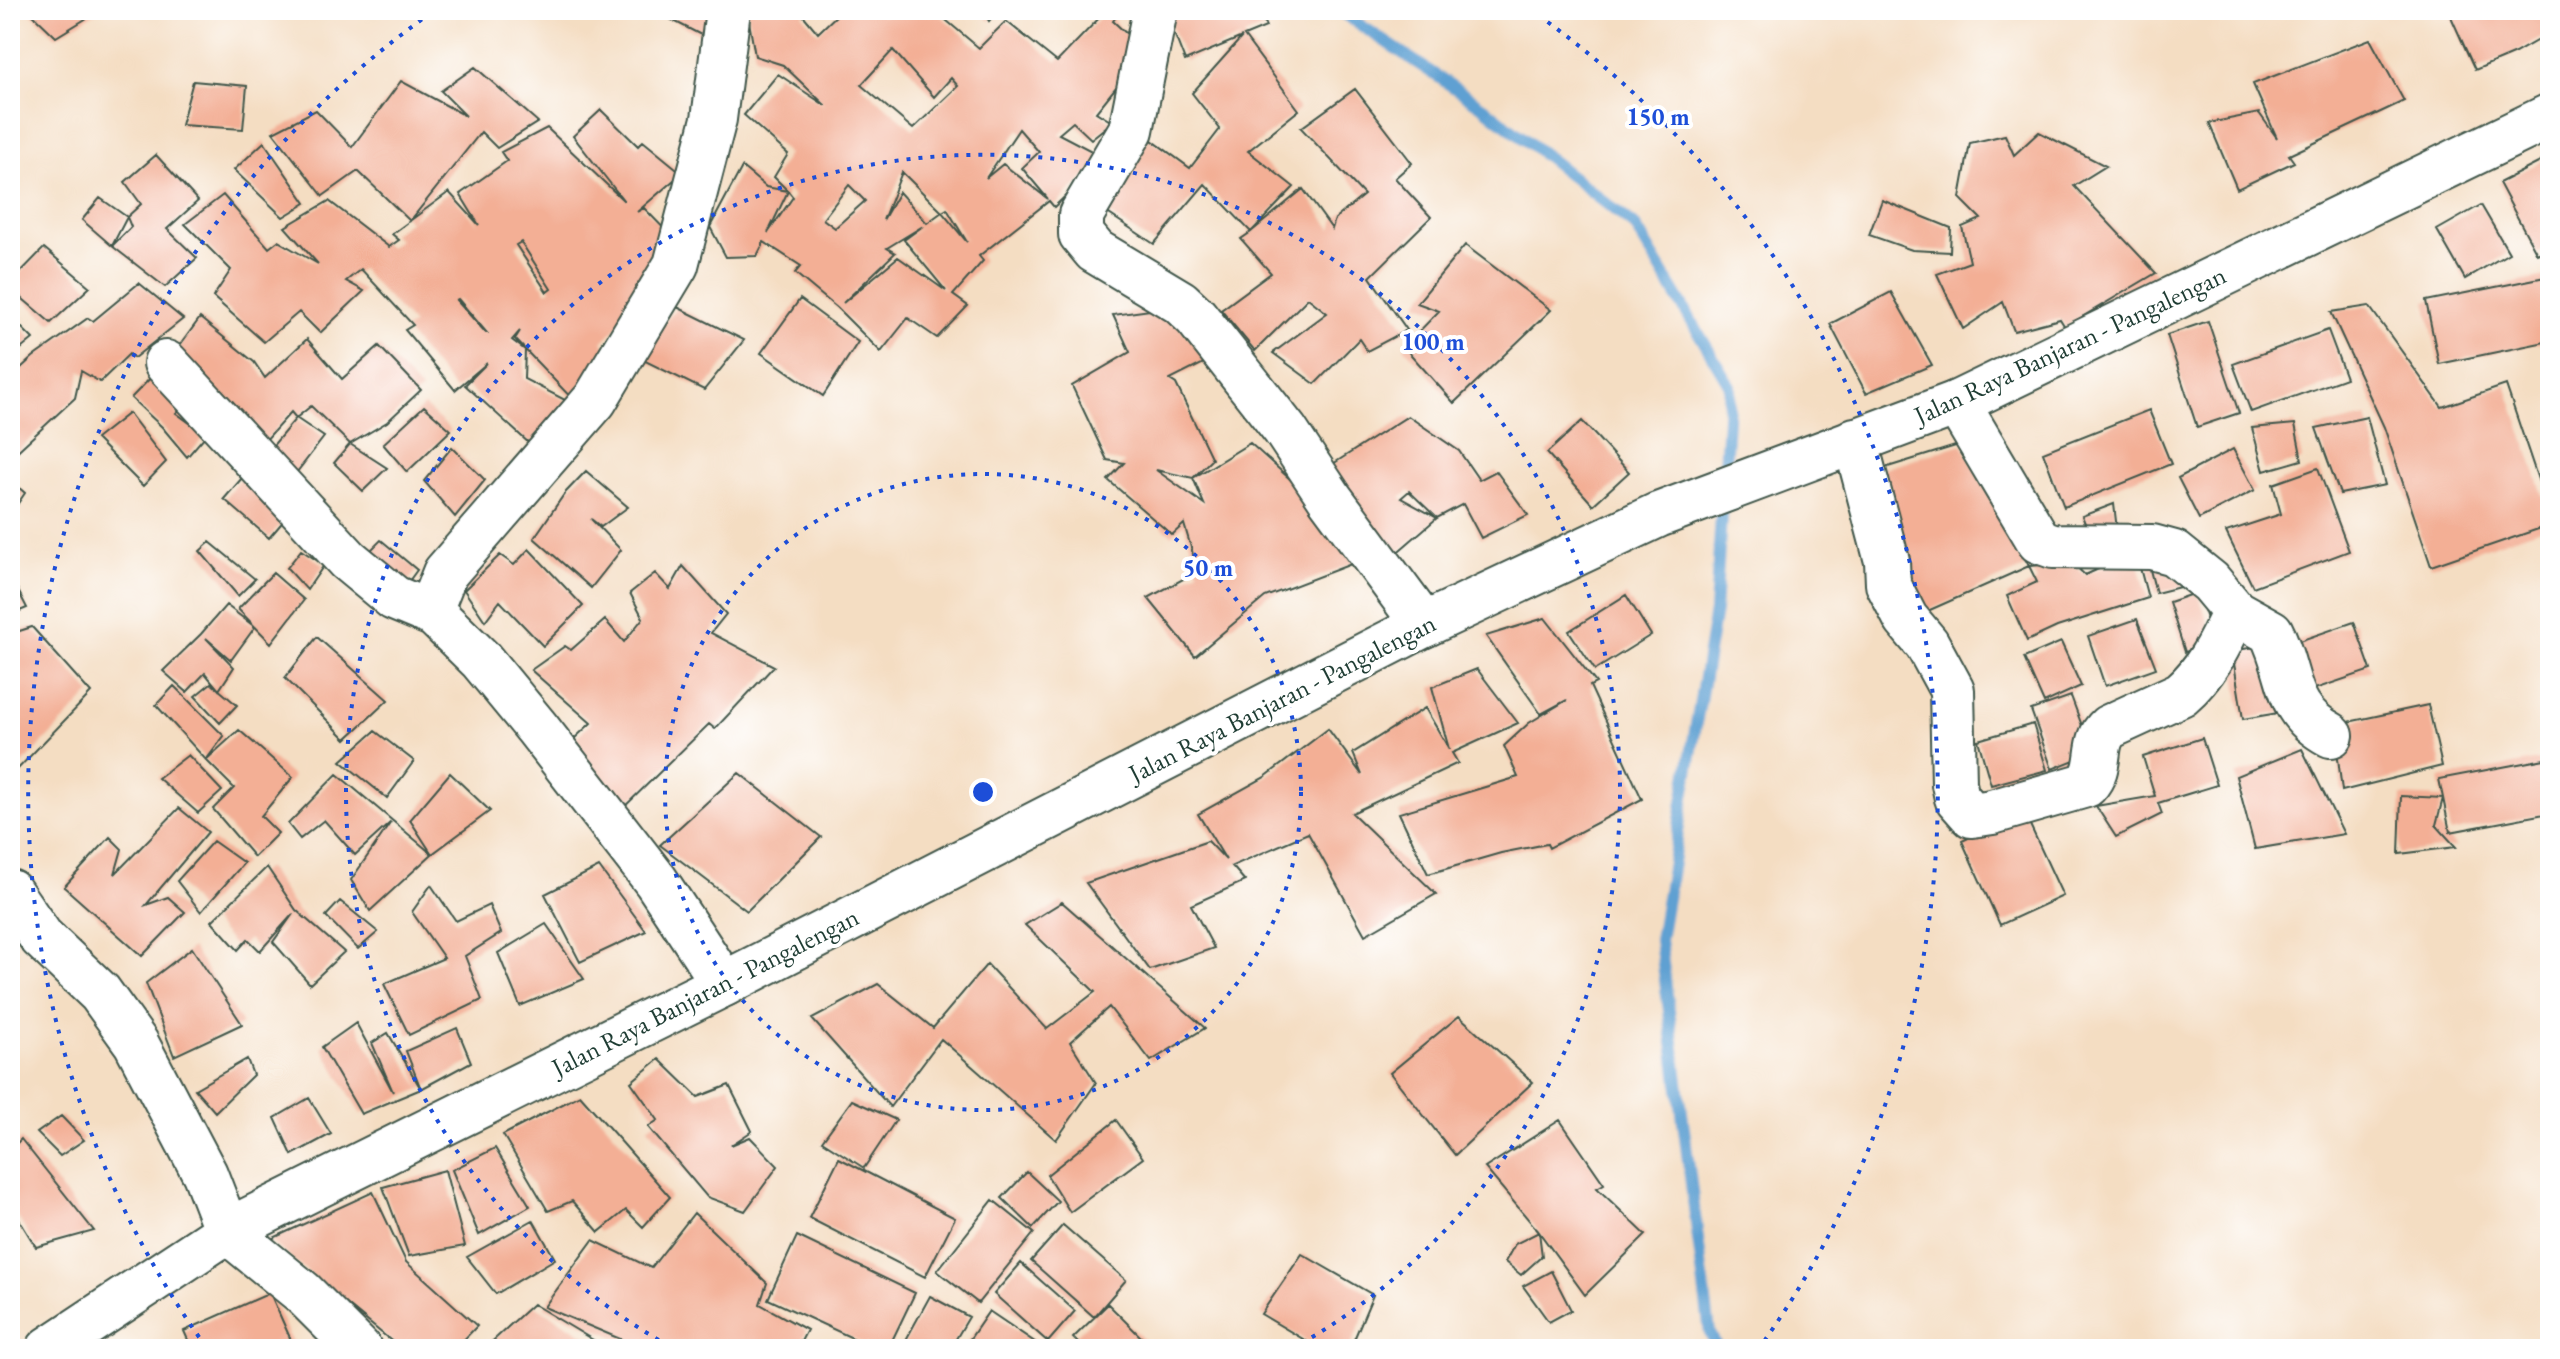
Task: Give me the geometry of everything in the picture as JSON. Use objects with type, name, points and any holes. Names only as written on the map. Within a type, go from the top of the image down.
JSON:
[{"type":"street","points":[[435,615],[433,603],[445,573],[595,400],[676,265],[714,119],[728,10]]},
{"type":"street","points":[[1155,10],[1131,130],[1081,215],[1081,234],[1095,251],[1180,302],[1196,317],[1285,430],[1330,498],[1424,625]]},
{"type":"street","name":"Jalan Raya Banjaran - Pangalengan","points":[[49,1349],[227,1231],[724,984],[1424,625],[1658,515],[1957,403],[2550,116]]},
{"type":"street","points":[[166,363],[348,560],[394,598],[435,615],[481,660],[656,881],[724,984]]},
{"type":"street","points":[[1957,403],[2039,541],[2053,546],[2152,547],[2174,553],[2210,582],[2235,612],[2271,632],[2296,705],[2312,725],[2331,735]]},
{"type":"street","points":[[1849,443],[1887,561],[1888,584],[1906,619],[1927,644],[1952,690],[1954,784],[1957,798],[1972,815],[2086,785],[2097,767],[2099,739],[2103,732],[2181,694],[2189,687],[2217,649],[2235,612]]},
{"type":"street","points":[[10,892],[26,945],[100,993],[136,1043],[205,1174],[227,1231],[302,1292],[359,1349]]},
{"type":"building","points":[[28,10],[100,10],[56,37]]},
{"type":"building","points":[[669,10],[716,10],[707,38],[666,17]]},
{"type":"building","points":[[747,10],[808,10],[803,15],[818,33],[842,10],[876,10],[883,16],[888,10],[934,10],[979,48],[1006,21],[1057,62],[1104,13],[1101,10],[1121,10],[1113,21],[1145,51],[1096,112],[1112,122],[1091,139],[1073,122],[1059,134],[1105,158],[1054,207],[1049,201],[979,256],[983,261],[953,295],[968,306],[937,338],[908,318],[881,352],[837,308],[795,273],[801,266],[764,242],[757,256],[726,257],[710,227],[742,167],[766,187],[788,191],[774,177],[788,154],[744,115],[778,74],[826,106],[783,65],[755,56]],"holes":[[[893,50],[934,97],[951,78],[958,86],[913,129],[861,85]],[[1019,129],[1039,152],[1022,168],[1048,199],[1003,164],[986,178]],[[902,172],[942,212],[927,223],[899,192],[883,220]],[[849,185],[865,201],[835,228],[823,219]],[[788,191],[793,197],[768,233]],[[947,209],[967,242],[942,212]],[[923,226],[904,240],[946,291],[898,257],[843,303],[895,253],[887,248]]]},
{"type":"building","points":[[982,10],[998,10],[989,21]]},
{"type":"building","points":[[1165,10],[1259,10],[1266,27],[1244,36],[1299,110],[1248,151],[1294,187],[1251,232],[1205,184],[1154,244],[1097,206],[1149,138],[1190,168],[1220,129],[1192,93],[1242,37],[1185,61]]},
{"type":"building","points":[[2448,10],[2550,10],[2550,33],[2515,53],[2475,70]]},
{"type":"building","points":[[2370,39],[2404,101],[2289,155],[2294,162],[2237,189],[2209,123],[2259,113],[2277,138],[2253,84]]},
{"type":"building","points":[[475,67],[538,122],[497,148],[481,132],[410,221],[358,171],[323,196],[273,132],[316,110],[352,147],[401,81],[466,116],[441,91]]},
{"type":"building","points":[[193,81],[247,86],[243,129],[181,125]]},
{"type":"building","points":[[1355,89],[1412,163],[1395,178],[1431,217],[1370,277],[1407,330],[1367,351],[1359,339],[1315,384],[1273,353],[1327,313],[1308,298],[1255,351],[1221,310],[1271,273],[1241,239],[1303,189],[1332,229],[1335,219],[1364,195],[1301,128]]},
{"type":"building","points":[[601,110],[638,146],[643,141],[682,173],[637,212],[644,208],[678,243],[659,284],[602,342],[612,352],[578,405],[515,339],[520,331],[512,340],[525,350],[524,379],[571,403],[530,444],[465,385],[487,363],[455,390],[405,330],[413,325],[361,269],[346,281],[364,291],[320,333],[299,312],[264,342],[213,297],[231,270],[185,224],[223,195],[269,248],[278,241],[318,264],[285,227],[329,201],[389,247],[399,240],[392,234],[449,192],[479,225],[460,194],[507,161],[501,152],[547,128],[624,201],[573,136]],"holes":[[[521,242],[551,289],[547,292],[516,245]],[[458,299],[487,333],[456,300]]]},
{"type":"building","points":[[2039,132],[2106,166],[2074,186],[2156,273],[2065,327],[2060,319],[2014,331],[2003,302],[1963,329],[1937,274],[1970,262],[1962,227],[1981,219],[1960,198],[1970,143],[2005,135],[2014,155]]},
{"type":"building","points":[[264,142],[306,203],[283,217],[234,170]]},
{"type":"building","points":[[156,155],[198,201],[167,229],[197,258],[165,287],[112,246],[131,227],[127,217],[141,204],[125,182]]},
{"type":"building","points":[[2550,157],[2550,248],[2537,254],[2499,183]]},
{"type":"building","points":[[100,198],[127,217],[112,246],[82,220]]},
{"type":"building","points":[[1882,200],[1951,228],[1950,252],[1912,250],[1869,235]]},
{"type":"building","points":[[2481,205],[2509,253],[2465,279],[2437,230]]},
{"type":"building","points":[[1465,245],[1551,310],[1454,403],[1404,347],[1439,311],[1417,303]]},
{"type":"building","points":[[44,248],[90,287],[51,323],[10,288],[10,283]]},
{"type":"building","points":[[2550,276],[2550,341],[2439,364],[2426,301]]},
{"type":"building","points":[[139,283],[183,319],[134,358],[129,354],[100,382],[81,371],[75,398],[10,458],[10,378],[33,357],[88,318],[93,321]]},
{"type":"building","points":[[1891,292],[1932,365],[1866,393],[1830,324]]},
{"type":"building","points":[[800,299],[858,342],[823,396],[761,353]]},
{"type":"building","points":[[2369,306],[2442,407],[2506,385],[2550,515],[2550,525],[2431,566],[2384,427],[2331,312]]},
{"type":"building","points":[[677,307],[744,340],[704,390],[637,357]]},
{"type":"building","points":[[1165,308],[1208,361],[1170,380],[1176,384],[1212,459],[1193,478],[1250,443],[1312,499],[1354,563],[1265,597],[1195,656],[1148,598],[1198,571],[1184,524],[1172,535],[1108,480],[1124,463],[1107,460],[1072,386],[1130,352],[1113,315]],"holes":[[[1156,470],[1193,478],[1204,504]]]},
{"type":"building","points":[[10,316],[33,339],[10,358]]},
{"type":"building","points":[[200,318],[254,362],[265,378],[307,339],[342,379],[379,346],[421,390],[387,422],[350,444],[311,406],[296,418],[291,412],[255,452],[169,360]]},
{"type":"building","points":[[2208,321],[2239,413],[2197,427],[2167,335]]},
{"type":"building","points":[[2328,330],[2346,378],[2251,412],[2233,364]]},
{"type":"building","points":[[162,366],[196,396],[176,413],[206,435],[187,457],[162,427],[131,398]]},
{"type":"building","points":[[424,406],[451,430],[407,472],[383,444]]},
{"type":"building","points":[[2149,410],[2171,464],[2064,507],[2043,452]]},
{"type":"building","points":[[129,413],[166,462],[143,486],[96,439]]},
{"type":"building","points":[[1408,416],[1459,451],[1479,480],[1496,471],[1528,515],[1481,538],[1463,504],[1437,518],[1386,562],[1325,469]],"holes":[[[1409,491],[1437,518],[1401,498]]]},
{"type":"building","points":[[2367,417],[2385,485],[2340,494],[2316,428]]},
{"type":"building","points":[[296,418],[324,437],[290,481],[265,455]]},
{"type":"building","points":[[1582,421],[1629,472],[1593,505],[1547,453]]},
{"type":"building","points":[[2295,424],[2302,460],[2264,471],[2252,428]]},
{"type":"building","points":[[350,444],[387,468],[363,491],[334,463]]},
{"type":"building","points":[[1962,444],[2029,566],[1914,617],[1875,471]]},
{"type":"building","points":[[452,447],[485,480],[455,517],[424,481]]},
{"type":"building","points":[[2233,449],[2255,490],[2199,519],[2178,478]]},
{"type":"building","points":[[2318,468],[2349,551],[2253,587],[2226,532],[2281,514],[2273,484]]},
{"type":"building","points":[[586,471],[628,507],[601,527],[591,519],[621,550],[591,588],[534,538],[565,493]]},
{"type":"building","points":[[242,478],[286,518],[269,538],[224,499]]},
{"type":"building","points":[[10,480],[25,493],[10,515]]},
{"type":"building","points":[[2114,504],[2117,530],[2089,533],[2082,516]]},
{"type":"building","points":[[381,540],[417,570],[398,596],[361,560]]},
{"type":"building","points":[[210,542],[255,579],[238,596],[200,551]]},
{"type":"building","points":[[529,549],[583,606],[543,646],[500,601],[485,621],[464,590],[500,555],[514,565]]},
{"type":"building","points":[[301,550],[324,565],[307,590],[287,568]]},
{"type":"building","points":[[2136,553],[2148,598],[2057,627],[2027,641],[2007,596],[2037,582],[2029,566],[2072,563],[2085,575]]},
{"type":"building","points":[[2148,562],[2188,585],[2156,593]]},
{"type":"building","points":[[683,566],[726,614],[711,633],[774,666],[715,729],[709,724],[615,816],[560,752],[591,723],[531,670],[565,646],[571,650],[605,620],[624,642],[643,618],[630,593],[655,573],[670,589]]},
{"type":"building","points":[[273,573],[304,600],[271,643],[238,609]]},
{"type":"building","points":[[10,575],[27,608],[10,615]]},
{"type":"building","points":[[2198,592],[2215,643],[2185,652],[2169,602]]},
{"type":"building","points":[[1626,595],[1651,635],[1595,670],[1569,631]]},
{"type":"building","points":[[226,605],[255,627],[231,660],[206,638],[234,667],[219,690],[205,673],[187,692],[163,671]]},
{"type":"building","points":[[1545,618],[1596,683],[1590,686],[1642,799],[1549,848],[1547,844],[1501,853],[1428,874],[1399,813],[1518,777],[1504,746],[1529,723],[1567,700],[1541,714],[1486,636]]},
{"type":"building","points":[[2137,619],[2156,668],[2105,686],[2088,636]]},
{"type":"building","points":[[2354,622],[2371,670],[2309,691],[2293,643]]},
{"type":"building","points":[[32,627],[91,693],[12,775],[10,634]]},
{"type":"building","points":[[317,637],[388,700],[346,739],[285,678]]},
{"type":"building","points":[[2061,642],[2081,686],[2044,703],[2024,658]]},
{"type":"building","points":[[2272,644],[2284,712],[2243,719],[2232,651]]},
{"type":"building","points":[[1477,669],[1518,723],[1452,753],[1458,763],[1352,813],[1436,894],[1365,935],[1308,833],[1232,866],[1245,881],[1191,905],[1214,948],[1150,970],[1086,883],[1208,841],[1226,860],[1198,814],[1265,777],[1328,729],[1362,775],[1353,753],[1425,708],[1449,749],[1432,687]]},
{"type":"building","points":[[211,683],[237,705],[220,723],[195,696]]},
{"type":"building","points":[[174,686],[224,736],[206,760],[156,705]]},
{"type":"building","points":[[2071,696],[2092,753],[2052,769],[2031,710]]},
{"type":"building","points":[[2428,705],[2442,766],[2342,791],[2334,725]]},
{"type":"building","points":[[2033,724],[2047,770],[1991,785],[1978,740]]},
{"type":"building","points":[[239,730],[293,777],[261,816],[278,833],[254,857],[213,809],[234,788],[206,760]]},
{"type":"building","points":[[375,731],[414,761],[387,798],[341,761]]},
{"type":"building","points":[[2202,738],[2217,785],[2158,803],[2162,814],[2116,837],[2096,806],[2155,796],[2143,757]]},
{"type":"building","points":[[2302,749],[2344,834],[2255,849],[2236,776]]},
{"type":"building","points":[[188,755],[222,791],[198,813],[158,778]]},
{"type":"building","points":[[2550,758],[2550,813],[2450,832],[2439,779]]},
{"type":"building","points":[[450,773],[490,811],[432,854],[410,820]]},
{"type":"building","points":[[739,773],[821,837],[747,911],[660,845]]},
{"type":"building","points":[[337,774],[432,854],[370,911],[351,880],[391,822],[355,855],[324,820],[300,839],[288,824]]},
{"type":"building","points":[[2401,796],[2443,798],[2436,825],[2456,847],[2399,854]]},
{"type":"building","points":[[179,808],[208,832],[146,905],[168,897],[185,912],[142,956],[64,887],[110,837],[122,849],[115,874]]},
{"type":"building","points":[[2024,812],[2063,896],[2000,925],[1962,841]]},
{"type":"building","points":[[213,841],[244,863],[201,912],[177,881]]},
{"type":"building","points":[[267,867],[296,910],[344,952],[310,984],[273,942],[293,914],[260,951],[248,939],[238,950],[212,921]]},
{"type":"building","points":[[599,867],[646,931],[580,962],[545,894]]},
{"type":"building","points":[[431,885],[456,921],[489,905],[501,933],[465,956],[482,1000],[409,1035],[384,984],[444,958],[412,912]]},
{"type":"building","points":[[340,901],[378,932],[358,949],[326,916]]},
{"type":"building","points":[[1062,902],[1205,1028],[1151,1061],[1109,1007],[1070,1042],[1096,1083],[1056,1140],[941,1039],[890,1107],[812,1019],[878,984],[933,1028],[987,964],[1047,1029],[1095,992],[1025,925]]},
{"type":"building","points":[[546,924],[584,979],[520,1006],[498,953]]},
{"type":"building","points":[[192,948],[242,1024],[174,1056],[146,983]]},
{"type":"building","points":[[1459,1016],[1533,1082],[1455,1155],[1390,1073]]},
{"type":"building","points":[[356,1023],[393,1092],[372,1043],[388,1033],[421,1089],[361,1114],[322,1047]]},
{"type":"building","points":[[457,1028],[471,1062],[421,1089],[406,1051]]},
{"type":"building","points":[[247,1059],[253,1075],[215,1112],[195,1089]]},
{"type":"building","points":[[659,1059],[698,1097],[729,1085],[752,1131],[731,1145],[750,1137],[778,1166],[745,1211],[707,1197],[648,1127],[658,1120],[631,1082]]},
{"type":"building","points":[[580,1095],[670,1197],[643,1227],[626,1210],[599,1232],[572,1201],[548,1211],[503,1135]]},
{"type":"building","points":[[309,1098],[331,1134],[292,1155],[275,1118]]},
{"type":"building","points":[[852,1100],[896,1120],[864,1168],[822,1141]]},
{"type":"building","points":[[61,1116],[84,1140],[60,1156],[37,1133]]},
{"type":"building","points":[[1116,1120],[1143,1158],[1070,1212],[1047,1175]]},
{"type":"building","points":[[1560,1120],[1604,1184],[1597,1188],[1646,1235],[1585,1295],[1539,1232],[1485,1168]]},
{"type":"building","points":[[21,1139],[94,1231],[36,1247],[10,1205],[10,1150]]},
{"type":"building","points":[[495,1148],[530,1206],[479,1235],[452,1170]]},
{"type":"building","points":[[839,1158],[955,1218],[925,1277],[809,1218]]},
{"type":"building","points":[[445,1170],[465,1246],[409,1256],[383,1187]]},
{"type":"building","points":[[1027,1172],[1058,1201],[1033,1228],[1002,1198]]},
{"type":"building","points":[[373,1192],[406,1262],[477,1326],[455,1349],[401,1349],[269,1240]]},
{"type":"building","points":[[993,1200],[1034,1233],[978,1303],[937,1271]]},
{"type":"building","points":[[694,1213],[767,1283],[760,1304],[807,1330],[797,1349],[725,1349],[716,1344],[712,1349],[644,1349],[544,1307],[593,1240],[651,1268]]},
{"type":"building","points":[[533,1220],[555,1259],[496,1294],[467,1257]]},
{"type":"building","points":[[1063,1225],[1126,1280],[1094,1317],[1031,1261]]},
{"type":"building","points":[[1539,1232],[1542,1256],[1521,1275],[1505,1262],[1515,1244]]},
{"type":"building","points":[[797,1236],[915,1293],[888,1349],[876,1349],[768,1299]]},
{"type":"building","points":[[1302,1254],[1373,1295],[1350,1349],[1320,1349],[1261,1314]]},
{"type":"building","points":[[1021,1263],[1075,1311],[1048,1342],[994,1294]]},
{"type":"building","points":[[1551,1271],[1571,1310],[1549,1322],[1523,1286]]},
{"type":"building","points":[[270,1293],[295,1349],[192,1349],[184,1331]]},
{"type":"building","points":[[930,1296],[969,1317],[950,1349],[901,1349]]},
{"type":"building","points":[[533,1304],[608,1349],[484,1349]]},
{"type":"building","points":[[1108,1304],[1153,1349],[1084,1349],[1073,1338]]},
{"type":"building","points":[[989,1311],[1045,1349],[963,1349]]},
{"type":"waterway","points":[[1338,10],[1486,109],[1635,226],[1730,386],[1724,483]]},
{"type":"waterway","points":[[1717,1349],[1710,1333],[1660,940],[1715,611],[1722,501]]}]
